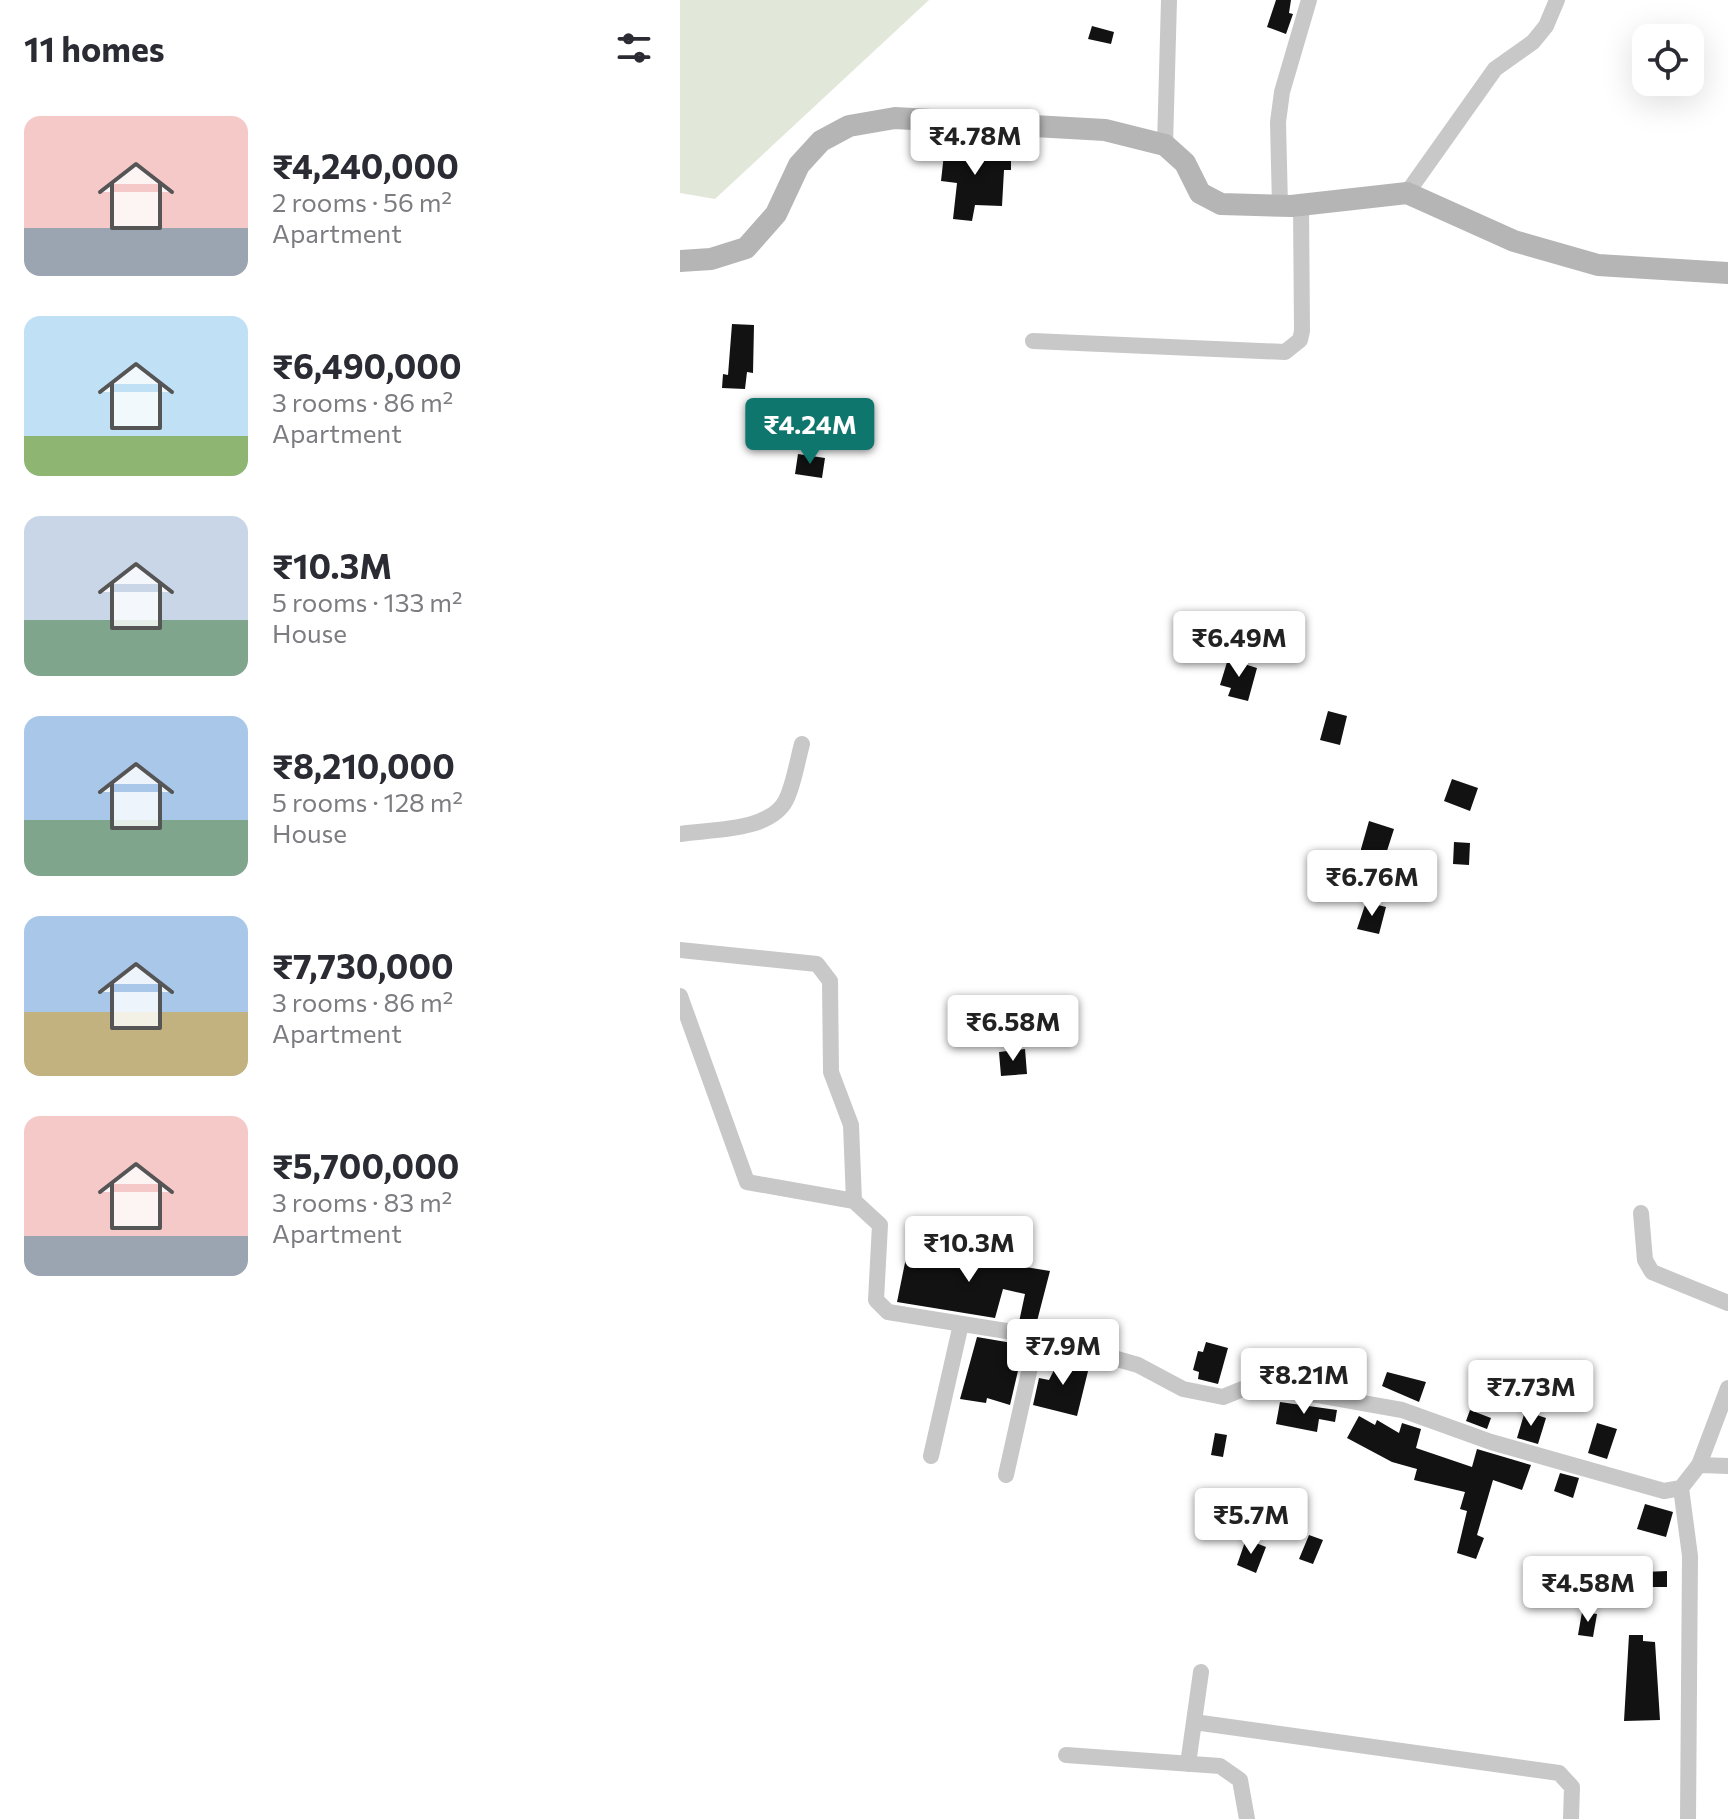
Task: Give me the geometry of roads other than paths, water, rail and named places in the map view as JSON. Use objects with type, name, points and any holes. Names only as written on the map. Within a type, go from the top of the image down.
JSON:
[{"type":"street","points":[[1165,145],[1169,0]]},
{"type":"street","points":[[1033,341],[1285,352],[1300,340],[1302,331],[1290,205],[1278,122],[1282,92],[1309,0]]},
{"type":"street","points":[[1407,193],[1495,69],[1533,42],[1546,26],[1557,0]]},
{"type":"street","points":[[680,261],[711,259],[746,248],[776,214],[799,165],[821,141],[849,126],[895,118],[1105,130],[1165,145],[1185,163],[1200,193],[1221,204],[1290,205],[1407,193],[1514,241],[1598,265],[1728,273]]},
{"type":"street","points":[[680,834],[762,821],[777,813],[786,800],[802,744]]},
{"type":"street","points":[[680,950],[817,964],[826,971],[830,981],[831,1072],[851,1125],[854,1201]]},
{"type":"street","points":[[680,996],[747,1182],[854,1201],[880,1225],[876,1300],[888,1312],[1037,1336],[1138,1365],[1183,1389],[1223,1397],[1255,1384],[1402,1410],[1520,1451],[1664,1491],[1681,1488],[1699,1465],[1728,1388]]},
{"type":"street","points":[[1641,1213],[1645,1260],[1652,1272],[1728,1303]]},
{"type":"street","points":[[931,1456],[961,1324]]},
{"type":"street","points":[[1006,1475],[1037,1336]]},
{"type":"street","points":[[1699,1465],[1728,1466]]},
{"type":"street","points":[[1681,1488],[1690,1556],[1688,1819]]},
{"type":"street","points":[[1188,1764],[1201,1672]]},
{"type":"street","points":[[1194,1722],[1559,1773],[1572,1787],[1571,1819]]},
{"type":"street","points":[[1066,1755],[1220,1766],[1240,1780],[1247,1819]]}]
